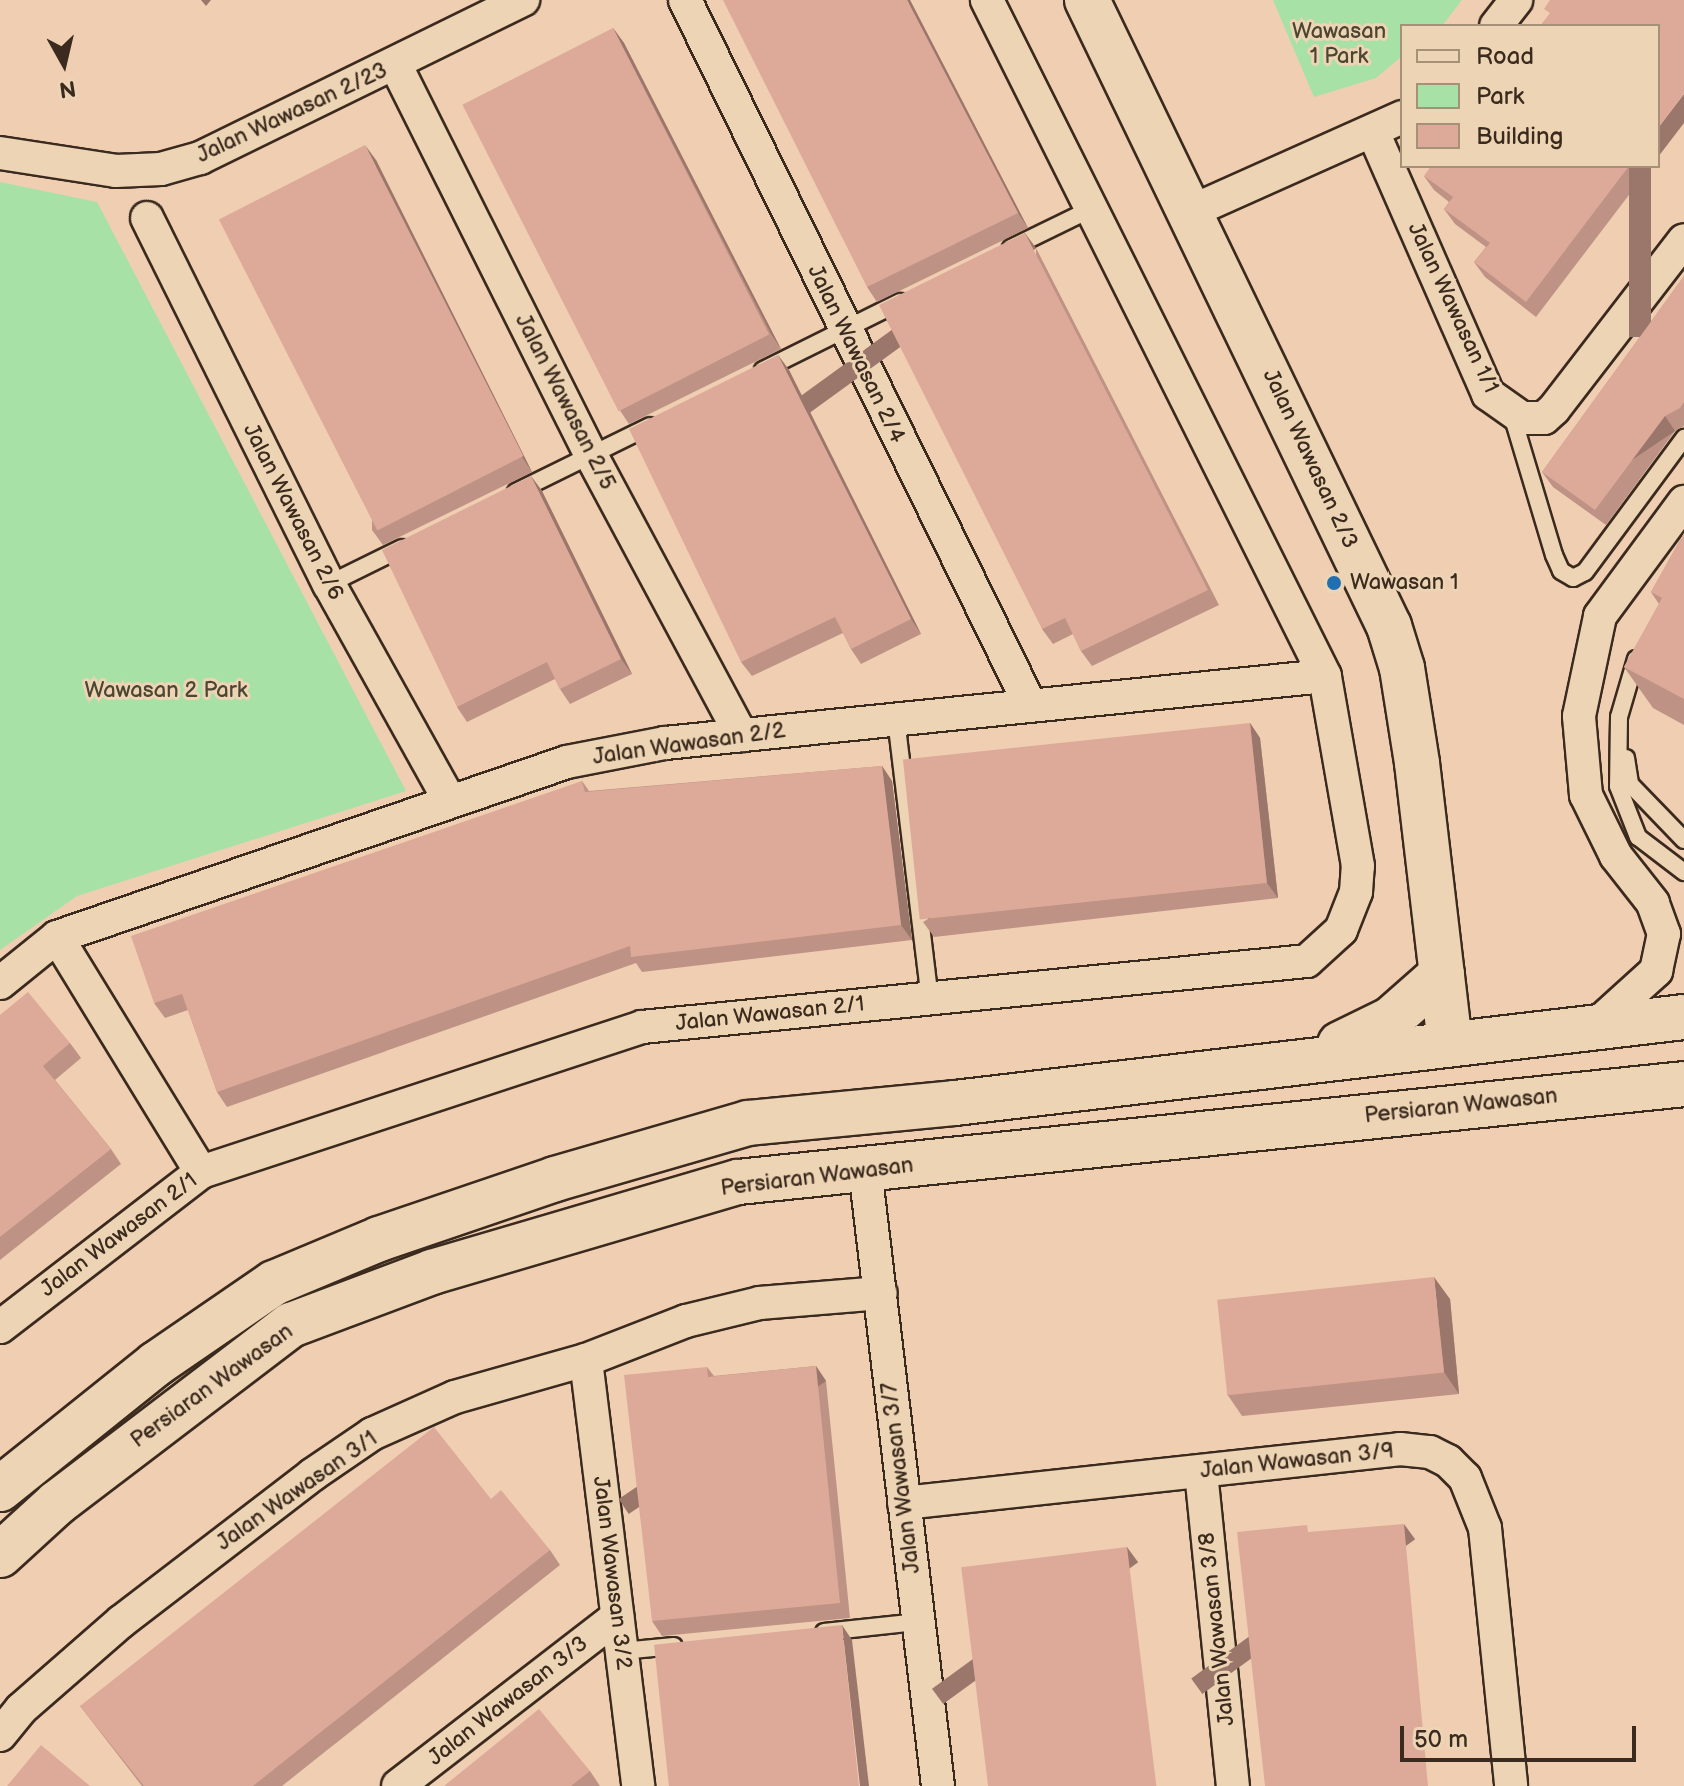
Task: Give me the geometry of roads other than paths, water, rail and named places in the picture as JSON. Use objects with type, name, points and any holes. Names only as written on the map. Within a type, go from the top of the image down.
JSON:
[{"type":"main road","name":"Jalan Wawasan 2/3","points":[[1087,0],[1192,211],[1389,626],[1402,668],[1417,763],[1450,1042]]},
{"type":"main road","points":[[1294,1061],[1381,1025],[1442,974]]},
{"type":"main road","points":[[0,1489],[156,1364],[274,1283],[379,1239],[555,1179],[748,1123],[955,1103],[1450,1042],[1684,1017]]},
{"type":"main road","points":[[1450,1042],[1495,1083],[1524,1099]]},
{"type":"main road","points":[[1389,1114],[1450,1042]]},
{"type":"main road","name":"Persiaran Wawasan","points":[[0,1555],[57,1503],[291,1325],[432,1272],[738,1182],[1684,1084]]},
{"type":"main road","points":[[748,1123],[819,1140],[865,1169],[866,1154],[882,1135],[955,1103]]},
{"type":"street","name":"Jalan Wawasan 2/23","points":[[0,153],[71,168],[161,169],[200,158],[396,66],[523,0]]},
{"type":"street","name":"Jalan Wawasan 2/4","points":[[685,0],[1030,705]]},
{"type":"street","points":[[987,0],[1089,210],[1325,676]]},
{"type":"street","points":[[1498,24],[1516,0]]},
{"type":"street","name":"Jalan Wawasan 2/5","points":[[396,66],[591,455],[741,735]]},
{"type":"street","points":[[1192,211],[1323,151],[1374,134],[1400,118]]},
{"type":"street","name":"Jalan Wawasan 1/1","points":[[1374,134],[1488,394],[1512,415],[1544,418],[1554,409],[1684,240]]},
{"type":"street","name":"Jalan Wawasan 2/6","points":[[147,218],[329,584],[449,800]]},
{"type":"street","points":[[1594,1027],[1656,971],[1664,934],[1653,903],[1616,856],[1586,795],[1579,716],[1600,616],[1684,502]]},
{"type":"street","name":"Jalan Wawasan 2/2","points":[[0,983],[57,937],[567,762],[741,735],[1325,676]]},
{"type":"street","name":"Jalan Wawasan 2/1","points":[[0,1327],[201,1172],[642,1027],[1307,961],[1327,948],[1341,930],[1356,892],[1358,866],[1325,676]]},
{"type":"street","points":[[57,937],[201,1172]]},
{"type":"street","name":"Jalan Wawasan 3/7","points":[[865,1169],[938,1786]]},
{"type":"street","name":"Jalan Wawasan 3/1","points":[[0,1735],[21,1709],[122,1621],[372,1434],[455,1397],[586,1360],[686,1321],[760,1303],[881,1293]]},
{"type":"street","name":"Jalan Wawasan 3/2","points":[[586,1360],[638,1786]]},
{"type":"street","name":"Jalan Wawasan 3/9","points":[[904,1503],[1400,1449],[1430,1452],[1448,1461],[1477,1501],[1485,1528],[1511,1786]]},
{"type":"street","name":"Jalan Wawasan 3/8","points":[[1201,1472],[1233,1786]]},
{"type":"street","name":"Jalan Wawasan 3/3","points":[[398,1786],[617,1617]]},
{"type":"lane","points":[[993,256],[1089,210]]},
{"type":"lane","points":[[745,379],[912,297]]},
{"type":"lane","points":[[1512,415],[1554,555],[1561,571],[1573,578],[1585,572],[1684,438]]},
{"type":"lane","points":[[494,503],[661,420]]},
{"type":"lane","points":[[329,584],[425,537]]},
{"type":"lane","points":[[1641,640],[1619,717],[1618,786],[1638,837],[1684,872]]},
{"type":"lane","points":[[1619,717],[1630,784],[1684,840]]},
{"type":"lane","points":[[896,719],[930,998]]},
{"type":"lane","points":[[811,1633],[918,1622]]},
{"type":"lane","points":[[622,1651],[701,1644]]},
{"type":"place","name":"Wawasan 1","points":[[1334,583]]},
{"type":"park label","name":"Wawasan 1 Park","points":[[1339,44]]},
{"type":"park label","name":"Wawasan 2 Park","points":[[166,691]]}]
